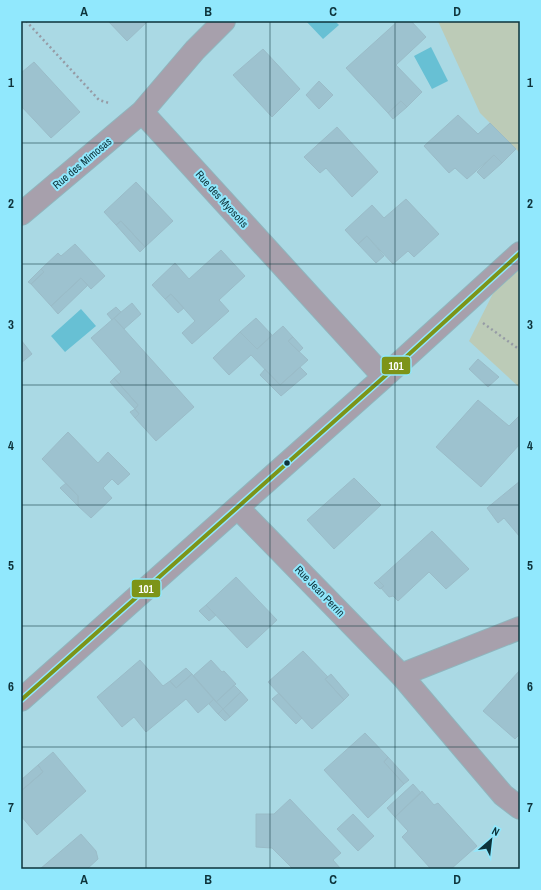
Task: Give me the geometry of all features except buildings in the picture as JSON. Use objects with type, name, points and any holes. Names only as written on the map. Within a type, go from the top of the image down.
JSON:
[{"type":"street","points":[[142,112],[195,50],[224,21]]},
{"type":"street","name":"Rue des Mimosas","points":[[21,214],[142,112]]},
{"type":"street","name":"Rue des Myosotis","points":[[142,112],[384,377]]},
{"type":"street","points":[[21,700],[238,508],[520,253]]},
{"type":"street","name":"Rue Jean Perrin","points":[[238,508],[401,675],[503,794],[520,808]]},
{"type":"street","points":[[401,675],[520,628]]},
{"type":"path","points":[[26,21],[99,100],[142,112]]},
{"type":"path","points":[[461,307],[520,350]]},
{"type":"green space","points":[[438,21],[520,21],[520,153],[480,113]]},
{"type":"green space","points":[[520,240],[520,388],[469,341]]},
{"type":"water","points":[[306,21],[335,21],[339,25],[323,39]]},
{"type":"water","points":[[431,47],[448,81],[432,89],[414,56]]},
{"type":"water","points":[[81,309],[96,326],[65,352],[51,336]]},
{"type":"transit line","name":"101","points":[[21,700],[384,377],[520,253]]}]
